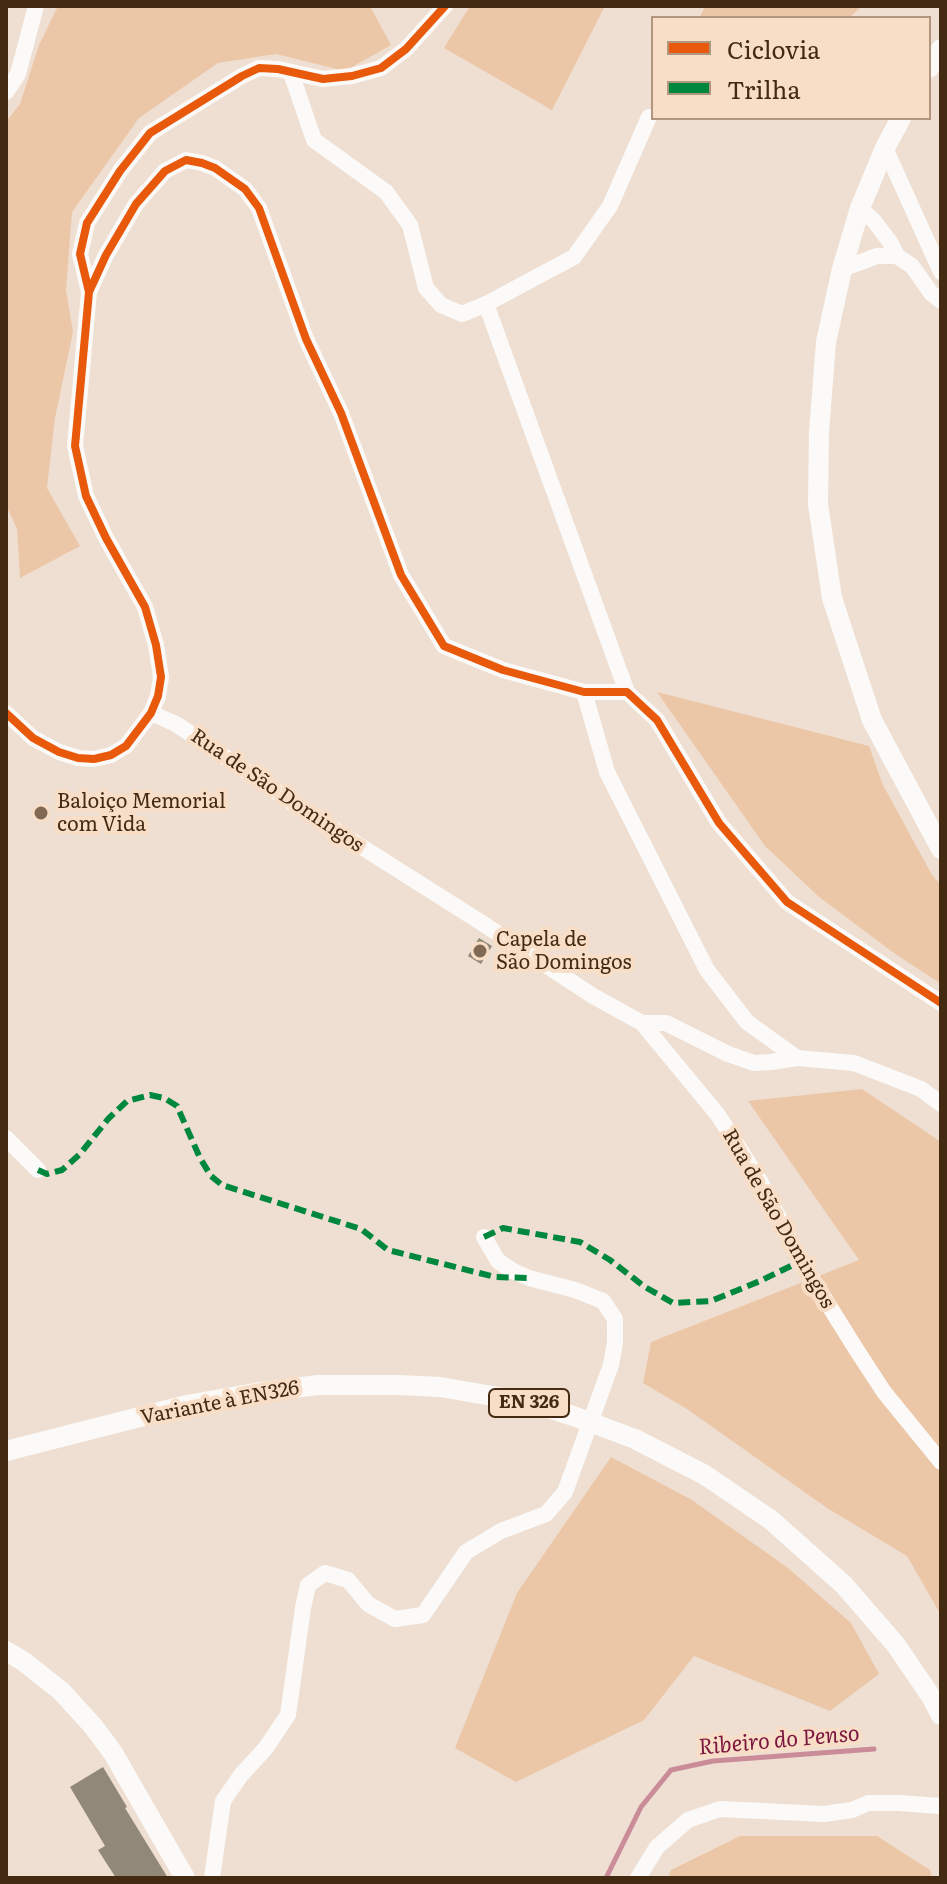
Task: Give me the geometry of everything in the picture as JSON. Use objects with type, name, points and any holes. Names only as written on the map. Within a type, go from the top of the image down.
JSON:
[{"type":"main road","points":[[900,120],[860,208],[842,269],[826,342],[819,432],[818,504],[832,598],[872,720],[941,849]]},
{"type":"main road","name":"Variante à EN326","points":[[6,1451],[187,1405],[318,1385],[440,1387],[533,1403],[635,1439],[705,1475],[771,1520],[844,1585],[896,1645],[941,1715]]},
{"type":"main road","points":[[6,1651],[61,1691],[93,1726],[113,1753],[185,1878]]},
{"type":"street","points":[[6,92],[18,74],[36,6]]},
{"type":"street","points":[[6,713],[33,738],[59,752],[94,759],[111,755],[126,746],[151,713],[158,696],[161,677],[145,607],[86,496],[75,446],[89,292],[80,254],[87,223],[120,171],[150,133],[242,76],[259,68],[323,79],[352,76],[381,68],[406,49],[445,6]]},
{"type":"street","points":[[291,73],[314,140],[386,192],[410,225],[426,288],[441,305],[462,314],[574,257],[610,206],[649,117]]},
{"type":"street","points":[[885,148],[941,272]]},
{"type":"street","points":[[89,292],[106,255],[136,204],[165,171],[186,160],[202,163],[215,168],[245,189],[259,208],[306,339],[341,413],[401,575],[444,646],[503,670],[584,692],[627,692]]},
{"type":"street","points":[[860,208],[882,232],[897,256],[912,266],[931,293],[941,301]]},
{"type":"street","points":[[842,269],[877,256],[897,256]]},
{"type":"street","points":[[486,304],[627,692],[657,720],[719,823],[787,902],[941,1003]]},
{"type":"street","points":[[584,692],[607,772],[707,970],[747,1022],[797,1058]]},
{"type":"street","name":"Rua de São Domingos","points":[[151,713],[176,724],[593,996],[642,1023],[718,1115],[760,1181],[801,1261],[856,1349],[884,1392],[941,1462]]},
{"type":"street","points":[[642,1023],[666,1023],[728,1054],[754,1063],[797,1058],[854,1063],[921,1089],[941,1104]]},
{"type":"street","points":[[6,1138],[38,1170]]},
{"type":"street","points":[[212,1878],[223,1801],[288,1715],[308,1585],[325,1573],[348,1580],[368,1604],[395,1619],[423,1615],[466,1552],[501,1531],[546,1514],[565,1492],[611,1365],[615,1319],[603,1301],[513,1271],[498,1261],[484,1237]]},
{"type":"street","points":[[638,1878],[657,1847],[688,1820],[720,1809],[824,1814],[852,1810],[868,1803],[941,1806]]},
{"type":"shaded area","points":[[58,6],[370,6],[391,45],[345,71],[276,54],[218,63],[139,118],[72,212],[66,290],[73,332],[55,418],[47,488],[80,546],[20,578],[17,529],[6,505],[6,122],[20,104],[39,45]]},
{"type":"shaded area","points":[[470,6],[605,6],[552,110],[444,48]]},
{"type":"shaded area","points":[[705,6],[862,6],[851,16],[700,16]]},
{"type":"shaded area","points":[[657,692],[869,746],[883,785],[932,875],[941,885],[941,984],[818,896],[765,846]]},
{"type":"shaded area","points":[[862,1089],[941,1142],[941,1615],[907,1556],[827,1508],[687,1409],[643,1383],[651,1342],[859,1260],[748,1101]]},
{"type":"shaded area","points":[[611,1457],[692,1500],[788,1568],[851,1623],[879,1674],[830,1711],[694,1656],[644,1720],[516,1782],[455,1748],[517,1593]]},
{"type":"shaded area","points":[[740,1836],[877,1836],[930,1870],[932,1878],[668,1878],[671,1870]]},
{"type":"building","name":"Capela de São Domingos","points":[[479,938],[492,946],[481,964],[468,956]]},
{"type":"building","points":[[103,1767],[168,1878],[116,1878],[98,1850],[105,1846],[70,1787]]},
{"type":"waterway","name":"Ribeiro do Penso","points":[[606,1878],[641,1807],[671,1770],[713,1761],[874,1749]]},
{"type":"marked path","points":[[38,1170],[47,1174],[62,1170],[127,1101],[150,1095],[164,1098],[177,1106],[200,1158],[211,1176],[222,1185],[361,1229],[388,1250],[495,1277],[529,1278]]},
{"type":"marked path","points":[[484,1237],[503,1228],[580,1242],[673,1303],[711,1301],[801,1261]]},
{"type":"cycle path","points":[[6,713],[33,738],[59,752],[94,759],[111,755],[126,746],[151,713],[158,696],[161,677],[145,607],[86,496],[75,446],[89,292],[80,254],[87,223],[120,171],[150,133],[242,76],[259,68],[323,79],[352,76],[381,68],[406,49],[445,6]]},
{"type":"cycle path","points":[[89,292],[106,255],[136,204],[165,171],[186,160],[202,163],[215,168],[245,189],[259,208],[306,339],[341,413],[401,575],[444,646],[503,670],[584,692],[627,692],[657,720],[719,823],[787,902],[941,1003]]},
{"type":"place","name":"Baloiço Memorial com Vida","points":[[41,813]]},
{"type":"place","name":"Capela de São Domingos","points":[[480,951]]}]
